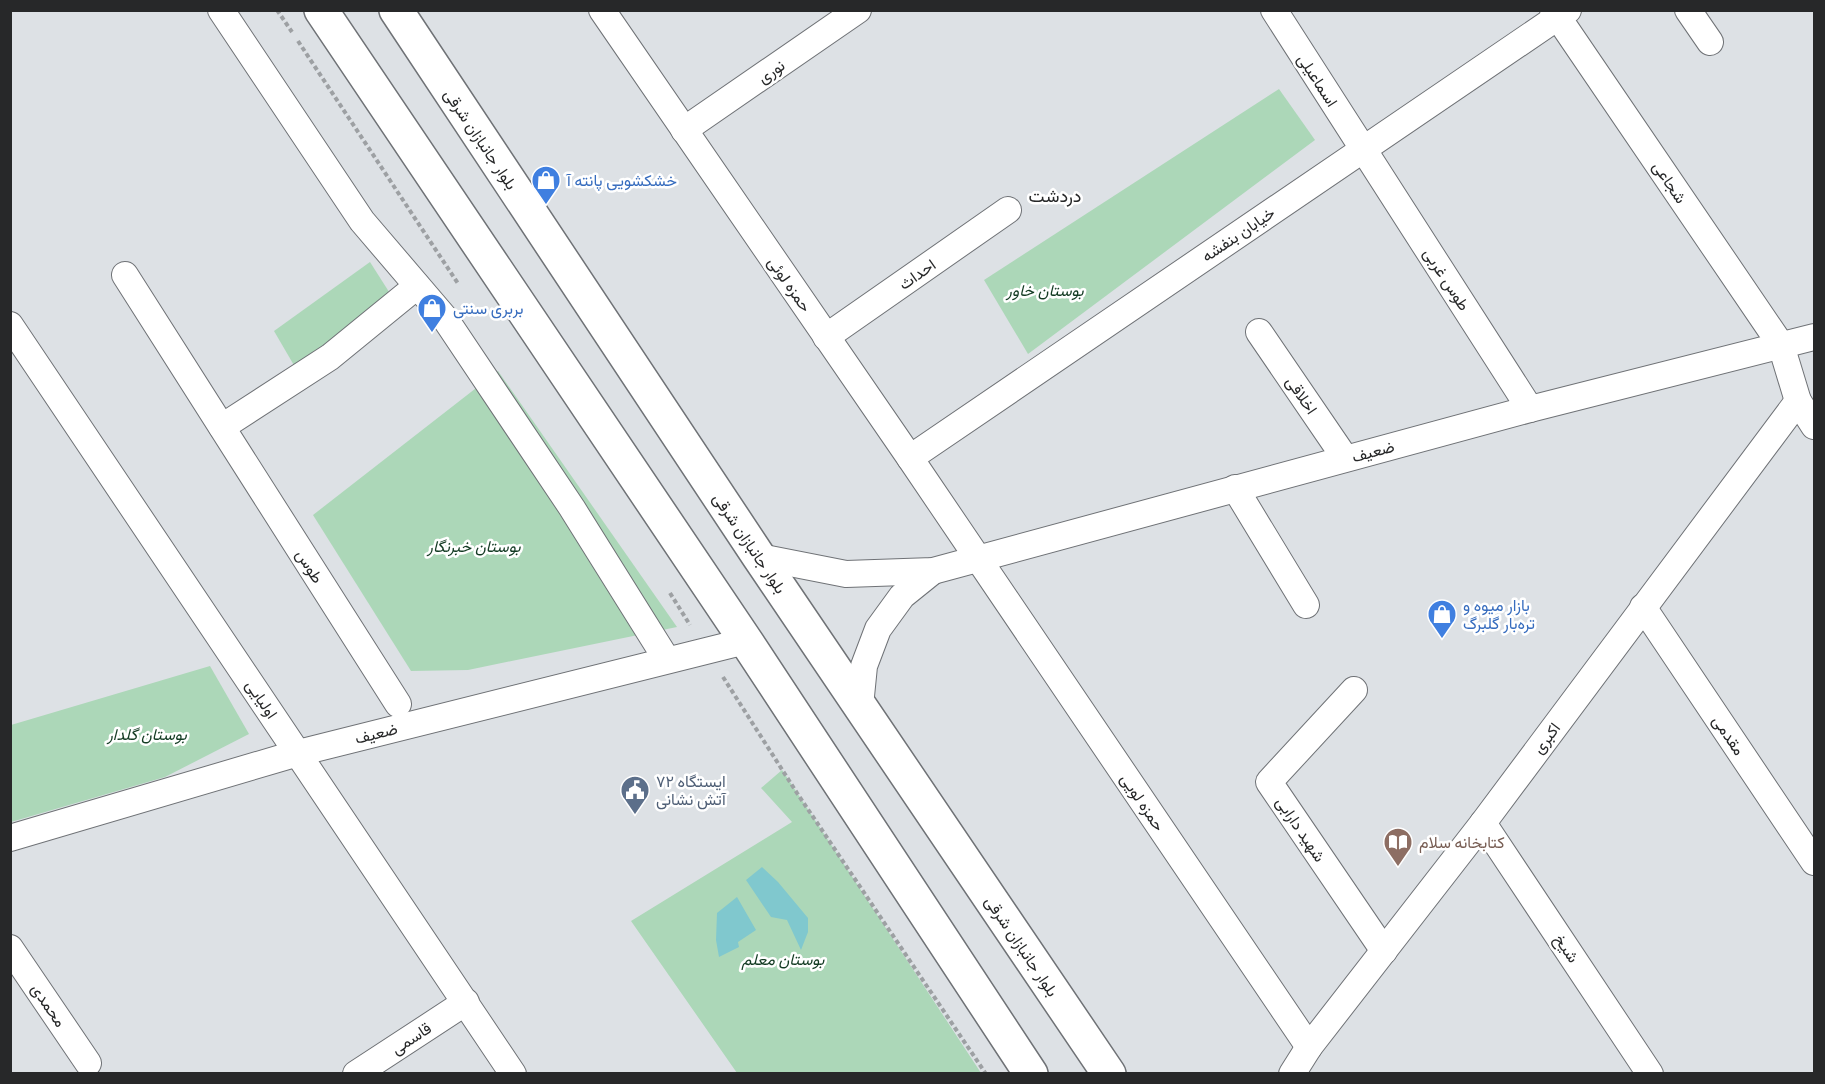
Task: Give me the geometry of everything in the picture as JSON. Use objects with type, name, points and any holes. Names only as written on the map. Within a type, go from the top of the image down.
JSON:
[{"type":"main road","points":[[321,10],[746,641],[1031,1074]]},
{"type":"main road","name":"بلوار جانبازان شرقی","points":[[396,10],[759,557],[1109,1074]]},
{"type":"street","points":[[221,10],[362,221],[444,317],[572,508],[667,660]]},
{"type":"street","name":"حمزه لوئی","points":[[602,10],[977,557]]},
{"type":"street","name":"نوری","points":[[684,130],[858,10]]},
{"type":"street","name":"اسماعیلی","points":[[1274,10],[1363,149]]},
{"type":"street","points":[[1688,10],[1710,42]]},
{"type":"street","name":"خیابان بنفشه","points":[[910,458],[1560,13]]},
{"type":"street","name":"شجاعی","points":[[1560,13],[1781,345],[1797,401],[1815,426]]},
{"type":"street","name":"طوس غربی","points":[[1363,149],[1530,409]]},
{"type":"street","name":"احداث","points":[[826,337],[1008,210]]},
{"type":"street","name":"طوس","points":[[125,274],[398,704]]},
{"type":"street","points":[[222,427],[330,357],[417,286]]},
{"type":"street","name":"اولیایی","points":[[10,325],[513,1074]]},
{"type":"street","name":"اخلاقی","points":[[1259,332],[1346,458]]},
{"type":"street","name":"ضعیف","points":[[933,571],[977,557],[1530,409],[1815,337]]},
{"type":"street","name":"اکبری","points":[[1292,1074],[1310,1047],[1483,823],[1797,401]]},
{"type":"street","points":[[1235,488],[1306,605]]},
{"type":"street","points":[[759,557],[846,574],[933,571]]},
{"type":"street","name":"حمزه لویی","points":[[977,557],[1310,1047]]},
{"type":"street","points":[[860,706],[864,666],[878,628],[902,596],[933,571]]},
{"type":"street","name":"مقدمی","points":[[1643,607],[1815,862]]},
{"type":"street","name":"ضعیف","points":[[10,838],[298,753],[746,641]]},
{"type":"street","name":"شهید دارابی","points":[[1354,690],[1269,782],[1384,951]]},
{"type":"street","name":"شیخ","points":[[1483,823],[1650,1074]]},
{"type":"street","name":"محمدی","points":[[10,948],[88,1062]]},
{"type":"street","name":"قاسمی","points":[[356,1074],[465,1002]]},
{"type":"path","points":[[278,10],[460,285]]},
{"type":"path","points":[[669,593],[782,770],[986,1074]]},
{"type":"green space","name":"بوستان خاور","points":[[1279,89],[1315,140],[1028,354],[984,280]]},
{"type":"green space","points":[[370,262],[391,295],[295,367],[274,331]]},
{"type":"green space","name":"بوستان خبرنگار","points":[[498,371],[677,627],[468,670],[411,671],[313,515]]},
{"type":"green space","name":"بوستان گلدار","points":[[210,666],[249,734],[165,777],[11,822],[11,725]]},
{"type":"green space","name":"بوستان معلم","points":[[782,770],[981,1073],[737,1073],[631,921],[792,822],[761,788]]},
{"type":"water","points":[[762,867],[778,882],[808,918],[808,932],[801,950],[787,920],[771,917],[746,880]]},
{"type":"water","points":[[737,897],[756,930],[738,942],[739,947],[719,957],[716,940],[717,913]]},
{"type":"place","name":"خشکشویی پانته آ","points":[[546,206]]},
{"type":"place","name":"بربری سنتی","points":[[432,334]]},
{"type":"place","name":"بازار میوه و تره‌بار گلبرگ","points":[[1442,640]]},
{"type":"place","name":"ایستگاه ۷۲ آتش نشانی","points":[[635,816]]},
{"type":"place","name":"کتابخانه سلام","points":[[1398,868]]},
{"type":"district","name":"دردشت","points":[[1055,196]]}]
